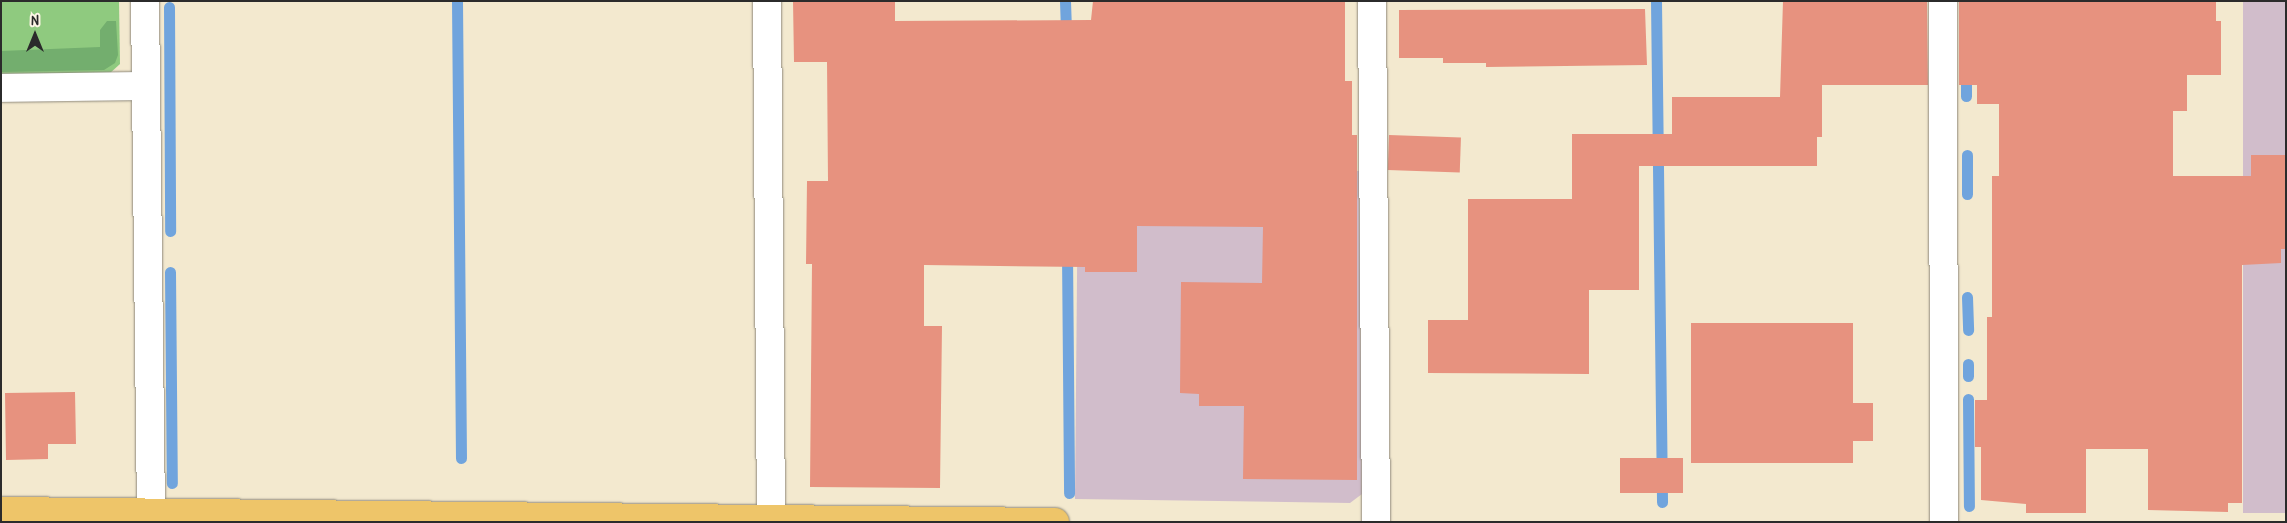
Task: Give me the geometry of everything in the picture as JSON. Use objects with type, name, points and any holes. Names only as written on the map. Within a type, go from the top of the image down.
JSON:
[{"type":"main road","points":[[1,511],[1055,522]]},
{"type":"street","points":[[145,1],[151,512]]},
{"type":"street","points":[[767,1],[771,520]]},
{"type":"street","points":[[1372,1],[1376,522]]},
{"type":"street","points":[[1943,1],[1944,522]]},
{"type":"street","points":[[1,88],[146,86]]},
{"type":"shaded area","points":[[2243,1],[2286,1],[2286,513],[2243,513]]},
{"type":"shaded area","points":[[1078,169],[1359,171],[1362,494],[1350,503],[1075,499]]},
{"type":"green space","points":[[1,1],[119,1],[120,64],[109,74],[1,76]]},
{"type":"green space","points":[[107,21],[116,21],[118,55],[115,63],[104,70],[1,72],[1,51],[100,47],[100,30]]},
{"type":"building","points":[[793,1],[895,1],[895,21],[1091,20],[1093,1],[1345,1],[1345,81],[1352,81],[1352,135],[1357,135],[1357,480],[1243,479],[1244,406],[1199,406],[1199,394],[1180,393],[1181,282],[1262,283],[1263,227],[1137,226],[1137,272],[1085,272],[1085,267],[924,265],[924,326],[942,326],[940,488],[810,487],[812,264],[806,264],[807,181],[828,181],[827,62],[794,62]]},
{"type":"building","points":[[1783,1],[1927,1],[1928,85],[1822,85],[1822,137],[1817,137],[1817,166],[1639,166],[1639,290],[1589,290],[1589,374],[1428,373],[1428,320],[1468,320],[1468,199],[1572,199],[1572,134],[1672,134],[1672,97],[1780,97]]},
{"type":"building","points":[[1959,1],[2216,1],[2216,21],[2221,21],[2221,75],[2187,75],[2187,111],[2173,111],[2173,176],[2251,176],[2251,155],[2286,155],[2286,249],[2281,249],[2281,263],[2242,265],[2242,503],[2228,503],[2228,512],[2148,510],[2148,449],[2086,449],[2086,513],[2026,513],[2026,504],[1981,500],[1981,447],[1975,447],[1975,400],[1987,400],[1987,317],[1992,317],[1992,176],[1999,176],[1999,104],[1977,104],[1977,85],[1959,85]]},
{"type":"building","points":[[1645,9],[1647,65],[1486,67],[1486,63],[1443,63],[1443,58],[1399,58],[1399,10]]},
{"type":"building","points":[[1389,135],[1461,138],[1460,172],[1388,170]]},
{"type":"building","points":[[1691,323],[1853,323],[1853,403],[1873,403],[1873,441],[1853,441],[1853,463],[1691,463]]},
{"type":"building","points":[[75,392],[76,444],[48,444],[48,459],[6,460],[5,393]]},
{"type":"building","points":[[1620,458],[1683,458],[1683,493],[1620,493]]},
{"type":"waterway","points":[[457,1],[461,458]]},
{"type":"waterway","points":[[1065,1],[1066,34]]},
{"type":"waterway","points":[[1656,1],[1662,502]]},
{"type":"waterway","points":[[169,7],[170,231]]},
{"type":"waterway","points":[[1966,72],[1966,96]]},
{"type":"waterway","points":[[1967,155],[1967,194]]},
{"type":"waterway","points":[[1067,253],[1069,493]]},
{"type":"waterway","points":[[170,272],[172,483]]},
{"type":"waterway","points":[[1967,297],[1968,330]]},
{"type":"waterway","points":[[1968,364],[1968,376]]},
{"type":"waterway","points":[[1968,399],[1969,506]]}]
